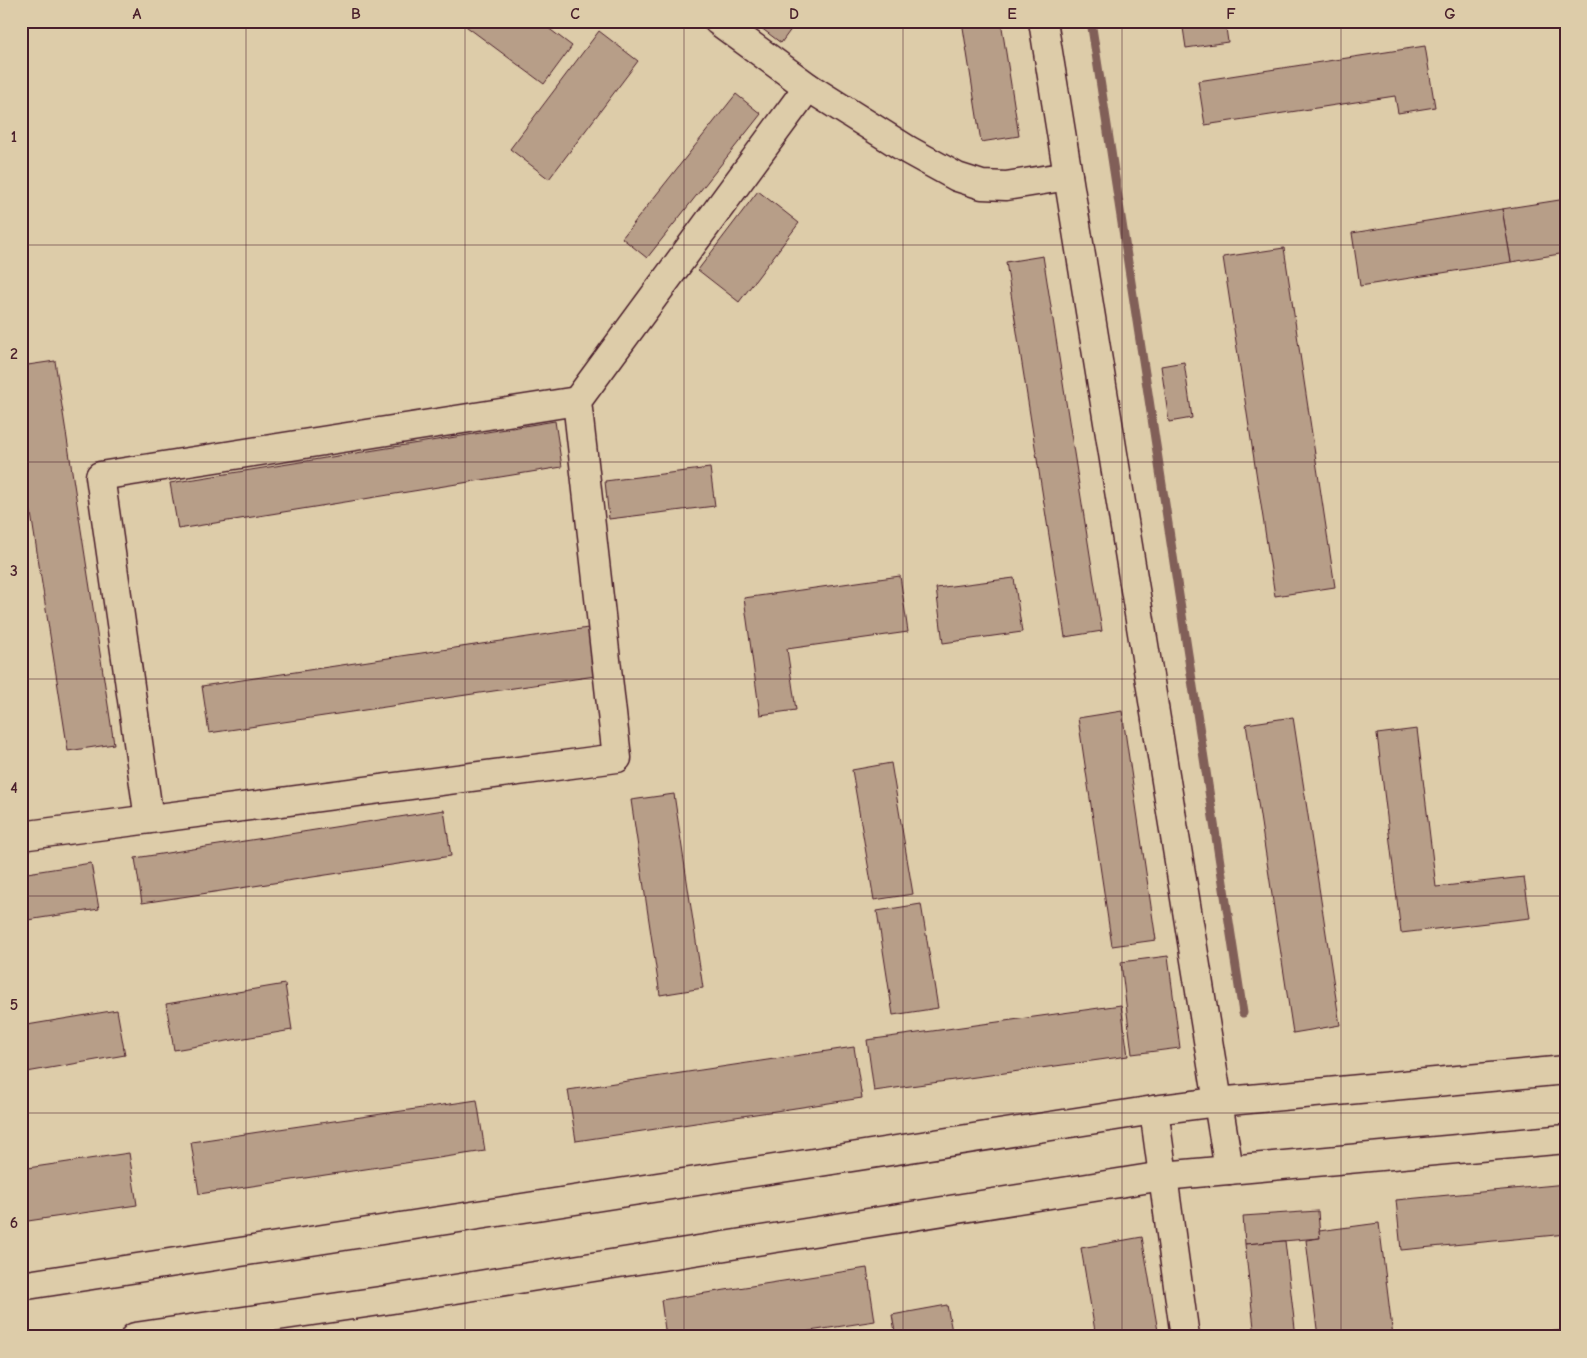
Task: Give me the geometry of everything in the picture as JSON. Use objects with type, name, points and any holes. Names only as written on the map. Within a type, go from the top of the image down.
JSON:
[{"type":"street","points":[[718,21],[808,87],[908,150],[957,177],[982,185],[1006,186],[1068,176]]},
{"type":"street","points":[[1043,21],[1228,1170]]},
{"type":"street","points":[[21,836],[617,758],[577,401],[808,87]]},
{"type":"street","points":[[149,819],[100,476],[577,401]]},
{"type":"street","points":[[21,1286],[1154,1110],[1217,1102],[1566,1070]]},
{"type":"street","points":[[1154,1110],[1185,1337]]},
{"type":"street","points":[[135,1337],[390,1300],[1163,1176],[1566,1139]]},
{"type":"building","points":[[459,21],[539,21],[572,46],[544,84]]},
{"type":"building","points":[[752,21],[797,21],[781,43]]},
{"type":"building","points":[[962,21],[1001,21],[1019,136],[981,142]]},
{"type":"building","points":[[1182,21],[1225,21],[1228,42],[1186,48]]},
{"type":"building","points":[[599,31],[638,61],[549,179],[510,149]]},
{"type":"building","points":[[1425,46],[1435,107],[1398,113],[1395,96],[1205,125],[1198,81]]},
{"type":"building","points":[[736,94],[761,114],[647,258],[622,238]]},
{"type":"building","points":[[758,191],[799,223],[739,302],[698,270]]},
{"type":"building","points":[[1566,199],[1566,253],[1511,262],[1502,209]]},
{"type":"building","points":[[1502,209],[1511,262],[1360,286],[1352,233]]},
{"type":"building","points":[[1284,248],[1335,587],[1275,596],[1223,257]]},
{"type":"building","points":[[1043,256],[1102,631],[1065,637],[1006,262]]},
{"type":"building","points":[[55,361],[114,744],[68,751],[21,449],[21,366]]},
{"type":"building","points":[[1184,362],[1192,418],[1169,422],[1161,366]]},
{"type":"building","points":[[555,421],[562,467],[178,529],[170,483]]},
{"type":"building","points":[[710,468],[715,506],[609,519],[605,481]]},
{"type":"building","points":[[900,576],[908,632],[787,649],[796,710],[760,715],[744,598]]},
{"type":"building","points":[[1014,578],[1022,632],[943,643],[936,588]]},
{"type":"building","points":[[588,628],[595,676],[209,733],[202,686]]},
{"type":"building","points":[[1122,711],[1156,940],[1112,946],[1078,718]]},
{"type":"building","points":[[1293,717],[1340,1025],[1293,1033],[1246,724]]},
{"type":"building","points":[[1417,729],[1436,887],[1524,877],[1530,918],[1401,933],[1377,734]]},
{"type":"building","points":[[891,763],[913,894],[874,900],[852,770]]},
{"type":"building","points":[[674,794],[703,988],[660,995],[631,800]]},
{"type":"building","points":[[444,810],[451,856],[142,903],[135,858]]},
{"type":"building","points":[[91,863],[99,909],[21,921],[21,874]]},
{"type":"building","points":[[921,904],[938,1008],[893,1015],[877,911]]},
{"type":"building","points":[[1168,956],[1180,1048],[1132,1054],[1121,962]]},
{"type":"building","points":[[285,984],[292,1030],[174,1050],[166,1004]]},
{"type":"building","points":[[1121,1005],[1128,1056],[874,1091],[867,1040]]},
{"type":"building","points":[[117,1010],[125,1055],[21,1073],[21,1026]]},
{"type":"building","points":[[854,1047],[862,1098],[576,1141],[568,1090]]},
{"type":"building","points":[[477,1100],[485,1151],[199,1194],[191,1142]]},
{"type":"building","points":[[129,1153],[137,1205],[21,1222],[21,1169]]},
{"type":"building","points":[[1566,1184],[1566,1234],[1401,1250],[1396,1200]]},
{"type":"building","points":[[1318,1211],[1320,1238],[1245,1244],[1243,1216]]},
{"type":"building","points":[[1379,1223],[1393,1337],[1318,1337],[1306,1240],[1320,1238],[1319,1231]]},
{"type":"building","points":[[1142,1237],[1159,1337],[1096,1337],[1081,1248]]},
{"type":"building","points":[[1285,1241],[1296,1337],[1255,1337],[1245,1244]]},
{"type":"building","points":[[867,1268],[875,1321],[771,1337],[666,1337],[661,1300]]},
{"type":"building","points":[[947,1305],[953,1337],[896,1337],[892,1315]]},
{"type":"building","points":[[1566,1330],[1566,1337],[1536,1337],[1535,1333]]},
{"type":"waterway","points":[[1091,21],[1243,1013]]}]
